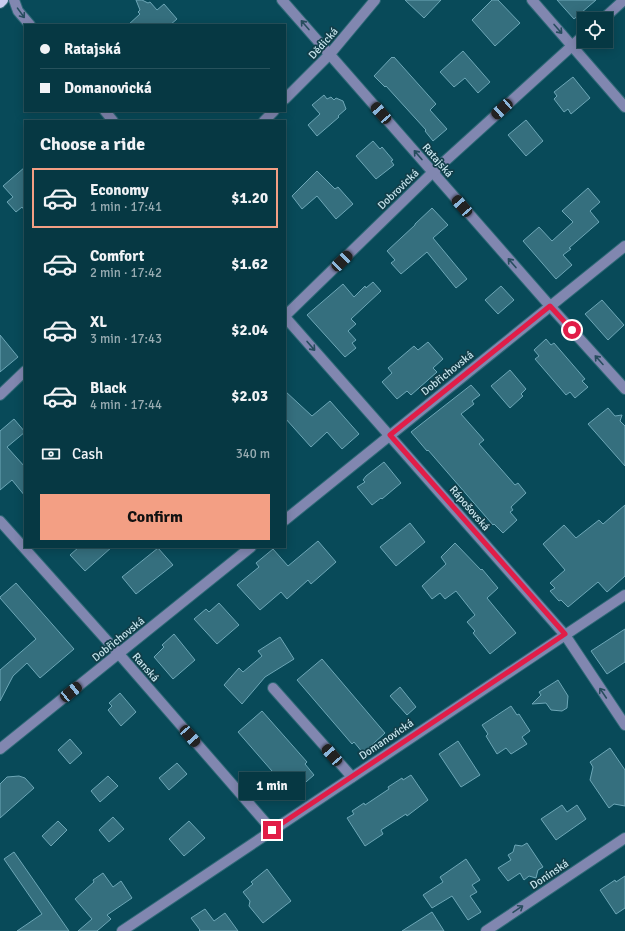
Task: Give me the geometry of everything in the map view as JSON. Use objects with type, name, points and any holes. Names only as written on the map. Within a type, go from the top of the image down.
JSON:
[{"type":"main road","points":[[0,3],[3,0]]},
{"type":"street","points":[[14,0],[18,11],[29,24]]},
{"type":"street","name":"Ratajská","points":[[282,0],[550,306],[625,389]]},
{"type":"street","name":"Dědická","points":[[286,98],[330,54],[376,0]]},
{"type":"street","points":[[532,0],[625,107]]},
{"type":"street","points":[[611,12],[624,0]]},
{"type":"street","name":"Dobrovická","points":[[286,315],[433,172],[577,41]]},
{"type":"street","points":[[106,112],[113,120]]},
{"type":"street","points":[[265,120],[273,112]]},
{"type":"street","name":"Dobřichovská","points":[[286,519],[625,246]]},
{"type":"street","name":"Rápošovská","points":[[286,317],[565,634],[625,726]]},
{"type":"street","points":[[0,395],[24,372]]},
{"type":"street","name":"Ranská","points":[[0,520],[24,547]]},
{"type":"street","name":"Ranská","points":[[25,548],[272,830]]},
{"type":"street","name":"Dobřichovská","points":[[0,749],[250,548]]},
{"type":"street","name":"Domanovická","points":[[122,931],[625,595]]},
{"type":"street","points":[[274,688],[352,777]]},
{"type":"street","name":"Donínská","points":[[486,931],[625,838]]},
{"type":"building","points":[[136,0],[142,0],[148,3],[150,2],[157,10],[164,4],[177,19],[171,24],[129,24],[140,14],[138,12],[140,10]]},
{"type":"building","points":[[405,0],[441,0],[424,18]]},
{"type":"building","points":[[492,0],[498,0],[520,23],[495,46],[472,20]]},
{"type":"building","points":[[557,0],[596,0],[582,12],[577,12],[577,16],[574,19]]},
{"type":"building","points":[[463,51],[490,82],[478,93],[465,78],[454,87],[440,72]]},
{"type":"building","points":[[392,57],[394,57],[436,104],[430,110],[447,129],[433,141],[425,131],[426,130],[386,86],[385,87],[374,76]]},
{"type":"building","points":[[573,77],[590,98],[571,114],[568,109],[564,112],[554,99],[557,96],[554,92]]},
{"type":"building","points":[[324,95],[327,99],[331,97],[334,100],[336,98],[343,101],[346,109],[317,136],[308,125],[320,114],[312,105]]},
{"type":"building","points":[[526,120],[543,141],[526,156],[508,135]]},
{"type":"building","points":[[373,141],[380,149],[382,147],[393,160],[391,161],[394,165],[376,179],[356,156]]},
{"type":"building","points":[[24,168],[24,210],[22,207],[16,212],[7,202],[13,197],[3,186]]},
{"type":"building","points":[[317,171],[335,189],[338,187],[353,204],[336,219],[317,196],[302,209],[292,196]]},
{"type":"building","points":[[588,188],[600,202],[590,211],[599,222],[563,255],[572,265],[556,279],[523,241],[539,227],[552,241],[573,222],[562,211]]},
{"type":"building","points":[[432,208],[448,225],[433,238],[467,279],[456,288],[427,252],[401,274],[391,263],[395,260],[387,251]]},
{"type":"building","points":[[373,282],[381,291],[351,319],[356,324],[348,331],[356,340],[352,343],[356,348],[345,357],[307,315],[343,284],[354,297],[365,286],[366,288]]},
{"type":"building","points":[[501,286],[514,300],[498,314],[485,300]]},
{"type":"building","points":[[602,300],[624,325],[608,340],[585,314]]},
{"type":"building","points":[[0,335],[18,357],[0,372]]},
{"type":"building","points":[[546,339],[551,345],[554,343],[585,379],[582,381],[588,387],[575,398],[570,392],[566,395],[535,359],[539,356],[534,350]]},
{"type":"building","points":[[428,342],[443,359],[433,368],[437,372],[411,395],[407,391],[397,399],[382,382],[392,373],[388,368],[414,346],[418,350]]},
{"type":"building","points":[[510,370],[526,389],[521,394],[523,396],[510,408],[491,386]]},
{"type":"building","points":[[471,385],[480,395],[472,401],[474,404],[461,414],[484,440],[479,444],[515,485],[518,483],[526,493],[511,507],[513,510],[510,512],[517,520],[503,533],[494,524],[493,525],[411,432]]},
{"type":"building","points":[[286,392],[312,416],[330,401],[359,434],[342,449],[327,432],[311,447],[286,419]]},
{"type":"building","points":[[608,408],[615,416],[622,415],[620,421],[625,426],[625,466],[588,424]]},
{"type":"building","points":[[14,419],[24,431],[24,433],[7,447],[24,466],[24,495],[12,480],[0,490],[0,431]]},
{"type":"building","points":[[384,462],[401,483],[382,499],[381,498],[372,505],[357,487],[365,482],[363,480],[366,476]]},
{"type":"building","points":[[625,505],[625,576],[607,592],[598,582],[568,607],[561,600],[559,601],[550,591],[555,588],[550,583],[565,570],[543,544],[564,525],[576,538],[599,520],[603,524]]},
{"type":"building","points":[[410,523],[425,542],[396,566],[380,547]]},
{"type":"building","points":[[318,541],[336,562],[311,584],[308,580],[287,599],[281,592],[260,610],[237,585],[259,567],[256,563],[273,549],[288,566]]},
{"type":"building","points":[[455,543],[481,570],[482,569],[498,588],[487,598],[516,633],[490,654],[473,633],[475,631],[467,622],[475,615],[456,591],[445,599],[440,593],[432,599],[422,586],[446,564],[441,557]]},
{"type":"building","points":[[78,548],[111,548],[85,571],[70,555]]},
{"type":"building","points":[[158,548],[173,565],[136,594],[122,577]]},
{"type":"building","points":[[16,583],[74,649],[40,678],[27,663],[13,676],[0,701],[0,670],[36,639],[0,598]]},
{"type":"building","points":[[219,603],[239,625],[217,644],[194,619],[206,609],[209,612]]},
{"type":"building","points":[[625,629],[625,662],[607,674],[591,651]]},
{"type":"building","points":[[174,634],[195,660],[173,679],[154,657],[164,647],[162,645]]},
{"type":"building","points":[[280,637],[294,659],[265,677],[242,704],[224,685],[239,668],[243,672],[262,656],[258,651]]},
{"type":"building","points":[[322,659],[385,733],[363,753],[354,742],[352,744],[297,680]]},
{"type":"building","points":[[558,680],[568,696],[567,708],[562,711],[551,710],[546,703],[532,704],[541,695],[539,692]]},
{"type":"building","points":[[400,687],[416,707],[407,715],[390,696]]},
{"type":"building","points":[[120,693],[136,712],[121,726],[108,710],[112,706],[109,703]]},
{"type":"building","points":[[511,706],[517,715],[519,714],[530,731],[522,737],[527,744],[511,754],[506,748],[497,754],[486,736],[488,734],[482,725]]},
{"type":"building","points":[[262,711],[307,762],[305,764],[314,775],[292,794],[238,732]]},
{"type":"building","points":[[70,739],[82,753],[70,764],[58,750]]},
{"type":"building","points":[[458,741],[480,775],[461,787],[439,754]]},
{"type":"building","points":[[610,748],[625,770],[625,806],[614,804],[609,808],[590,780],[593,767],[590,762]]},
{"type":"building","points":[[177,763],[187,774],[169,790],[159,778]]},
{"type":"building","points":[[411,775],[428,800],[407,816],[406,814],[381,830],[383,834],[365,846],[347,818],[354,814],[352,811],[364,803],[365,805],[389,789],[388,787],[402,778],[403,780]]},
{"type":"building","points":[[19,776],[25,778],[34,788],[0,818],[0,784],[7,777]]},
{"type":"building","points":[[108,776],[118,786],[100,802],[91,791]]},
{"type":"building","points":[[562,805],[567,812],[577,805],[586,819],[556,840],[541,819]]},
{"type":"building","points":[[113,817],[124,829],[109,842],[99,830]]},
{"type":"building","points":[[58,821],[67,830],[51,846],[42,836]]},
{"type":"building","points":[[189,821],[205,838],[184,856],[169,839]]},
{"type":"building","points":[[527,843],[543,867],[538,870],[536,878],[529,876],[524,880],[520,873],[508,881],[498,868],[511,860],[508,855],[513,852],[515,845],[522,846]]},
{"type":"building","points":[[14,852],[69,931],[17,931],[42,914],[4,859]]},
{"type":"building","points":[[466,859],[480,880],[472,885],[477,892],[470,896],[481,912],[468,920],[452,896],[432,908],[423,895],[443,882],[440,877]]},
{"type":"building","points":[[267,869],[291,901],[263,923],[249,906],[250,901],[243,892],[253,884],[251,882]]},
{"type":"building","points":[[103,873],[113,887],[121,881],[132,898],[107,915],[111,919],[97,931],[78,931],[92,919],[75,899],[94,882],[93,880]]},
{"type":"building","points":[[625,876],[625,908],[616,914],[600,890],[615,880],[616,882]]},
{"type":"building","points":[[205,909],[214,921],[225,913],[238,931],[199,931],[200,930],[191,918]]},
{"type":"building","points":[[432,912],[444,931],[402,931]]},
{"type":"route","points":[[272,830],[565,634],[390,435],[550,306],[572,330]]}]
